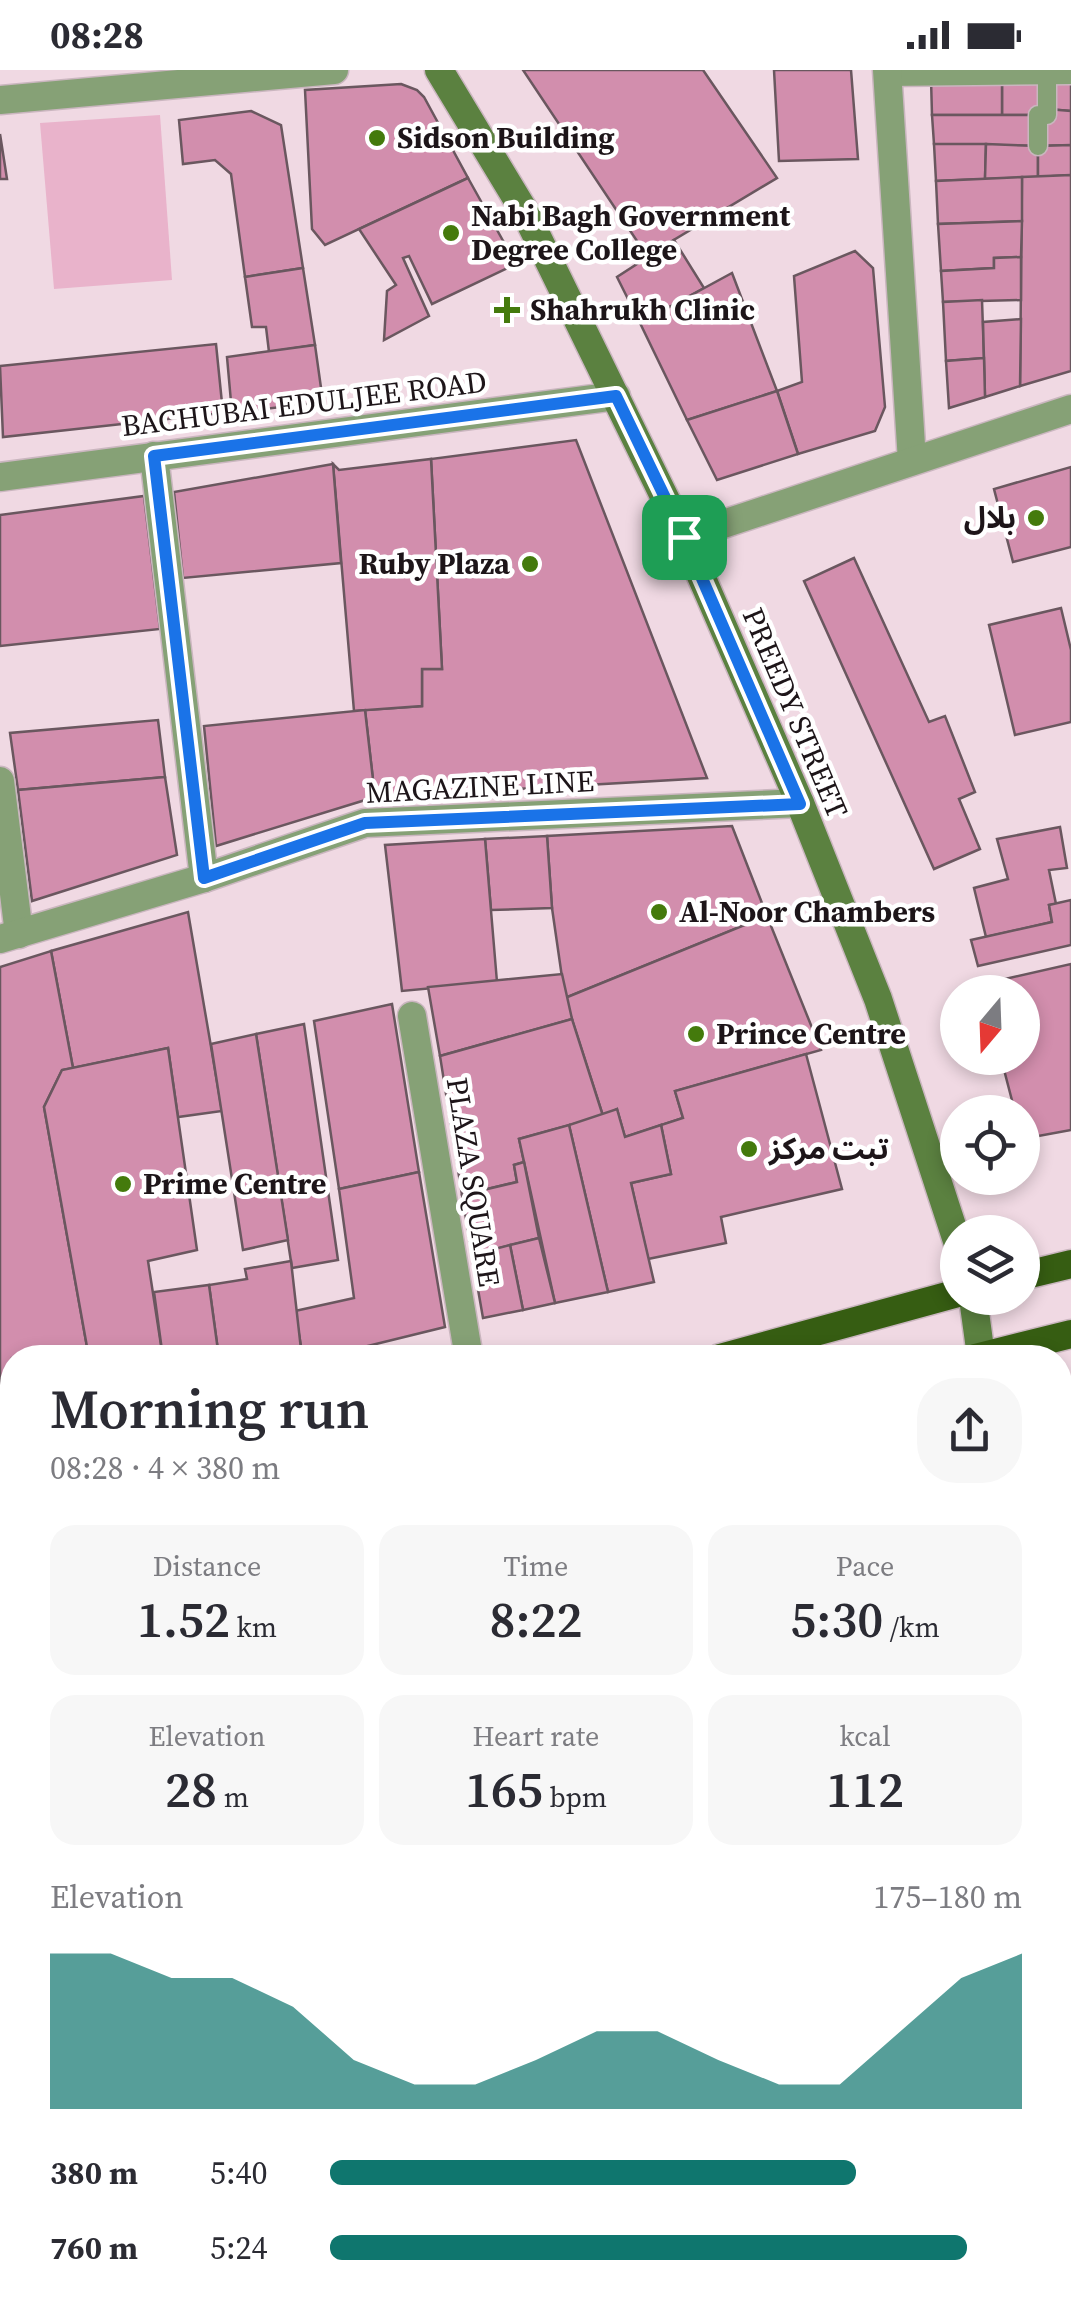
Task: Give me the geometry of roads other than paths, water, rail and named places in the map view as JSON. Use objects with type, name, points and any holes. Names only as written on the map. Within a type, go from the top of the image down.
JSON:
[{"type":"highway","points":[[1040,1272],[1071,1264]]},
{"type":"highway","points":[[768,1345],[940,1298]]},
{"type":"highway","points":[[1027,1345],[1071,1334]]},
{"type":"main road","name":"PREEDY STREET","points":[[439,70],[526,214],[684,537],[800,804],[878,999],[949,1215]]},
{"type":"main road","points":[[975,1315],[978,1345]]},
{"type":"street","points":[[0,100],[334,70]]},
{"type":"street","points":[[887,73],[912,461]]},
{"type":"street","name":"BACHUBAI EDULJEE ROAD","points":[[0,477],[616,396]]},
{"type":"street","points":[[684,537],[1071,409]]},
{"type":"street","points":[[154,456],[204,878]]},
{"type":"street","points":[[0,781],[9,936]]},
{"type":"street","name":"MAGAZINE LINE","points":[[9,936],[204,878],[365,823],[800,804]]},
{"type":"street","name":"PLAZA SQUARE","points":[[412,1016],[467,1345]]},
{"type":"lane","points":[[1038,146],[1038,115],[1048,115],[1047,72]]},
{"type":"lane","points":[[887,73],[1071,75]]},
{"type":"place","name":"Sidson Building","points":[[377,138]]},
{"type":"place","name":"Nabi Bagh Government Degree College","points":[[451,233]]},
{"type":"place","name":"Shahrukh Clinic","points":[[507,310]]},
{"type":"place","name":"بلال","points":[[1036,518]]},
{"type":"place","name":"Ruby Plaza","points":[[530,564]]},
{"type":"place","name":"Al-Noor Chambers","points":[[659,912]]},
{"type":"place","name":"Prince Centre","points":[[696,1034]]},
{"type":"place","name":"تبت مرکز","points":[[749,1149]]},
{"type":"place","name":"Prime Centre","points":[[123,1184]]}]
